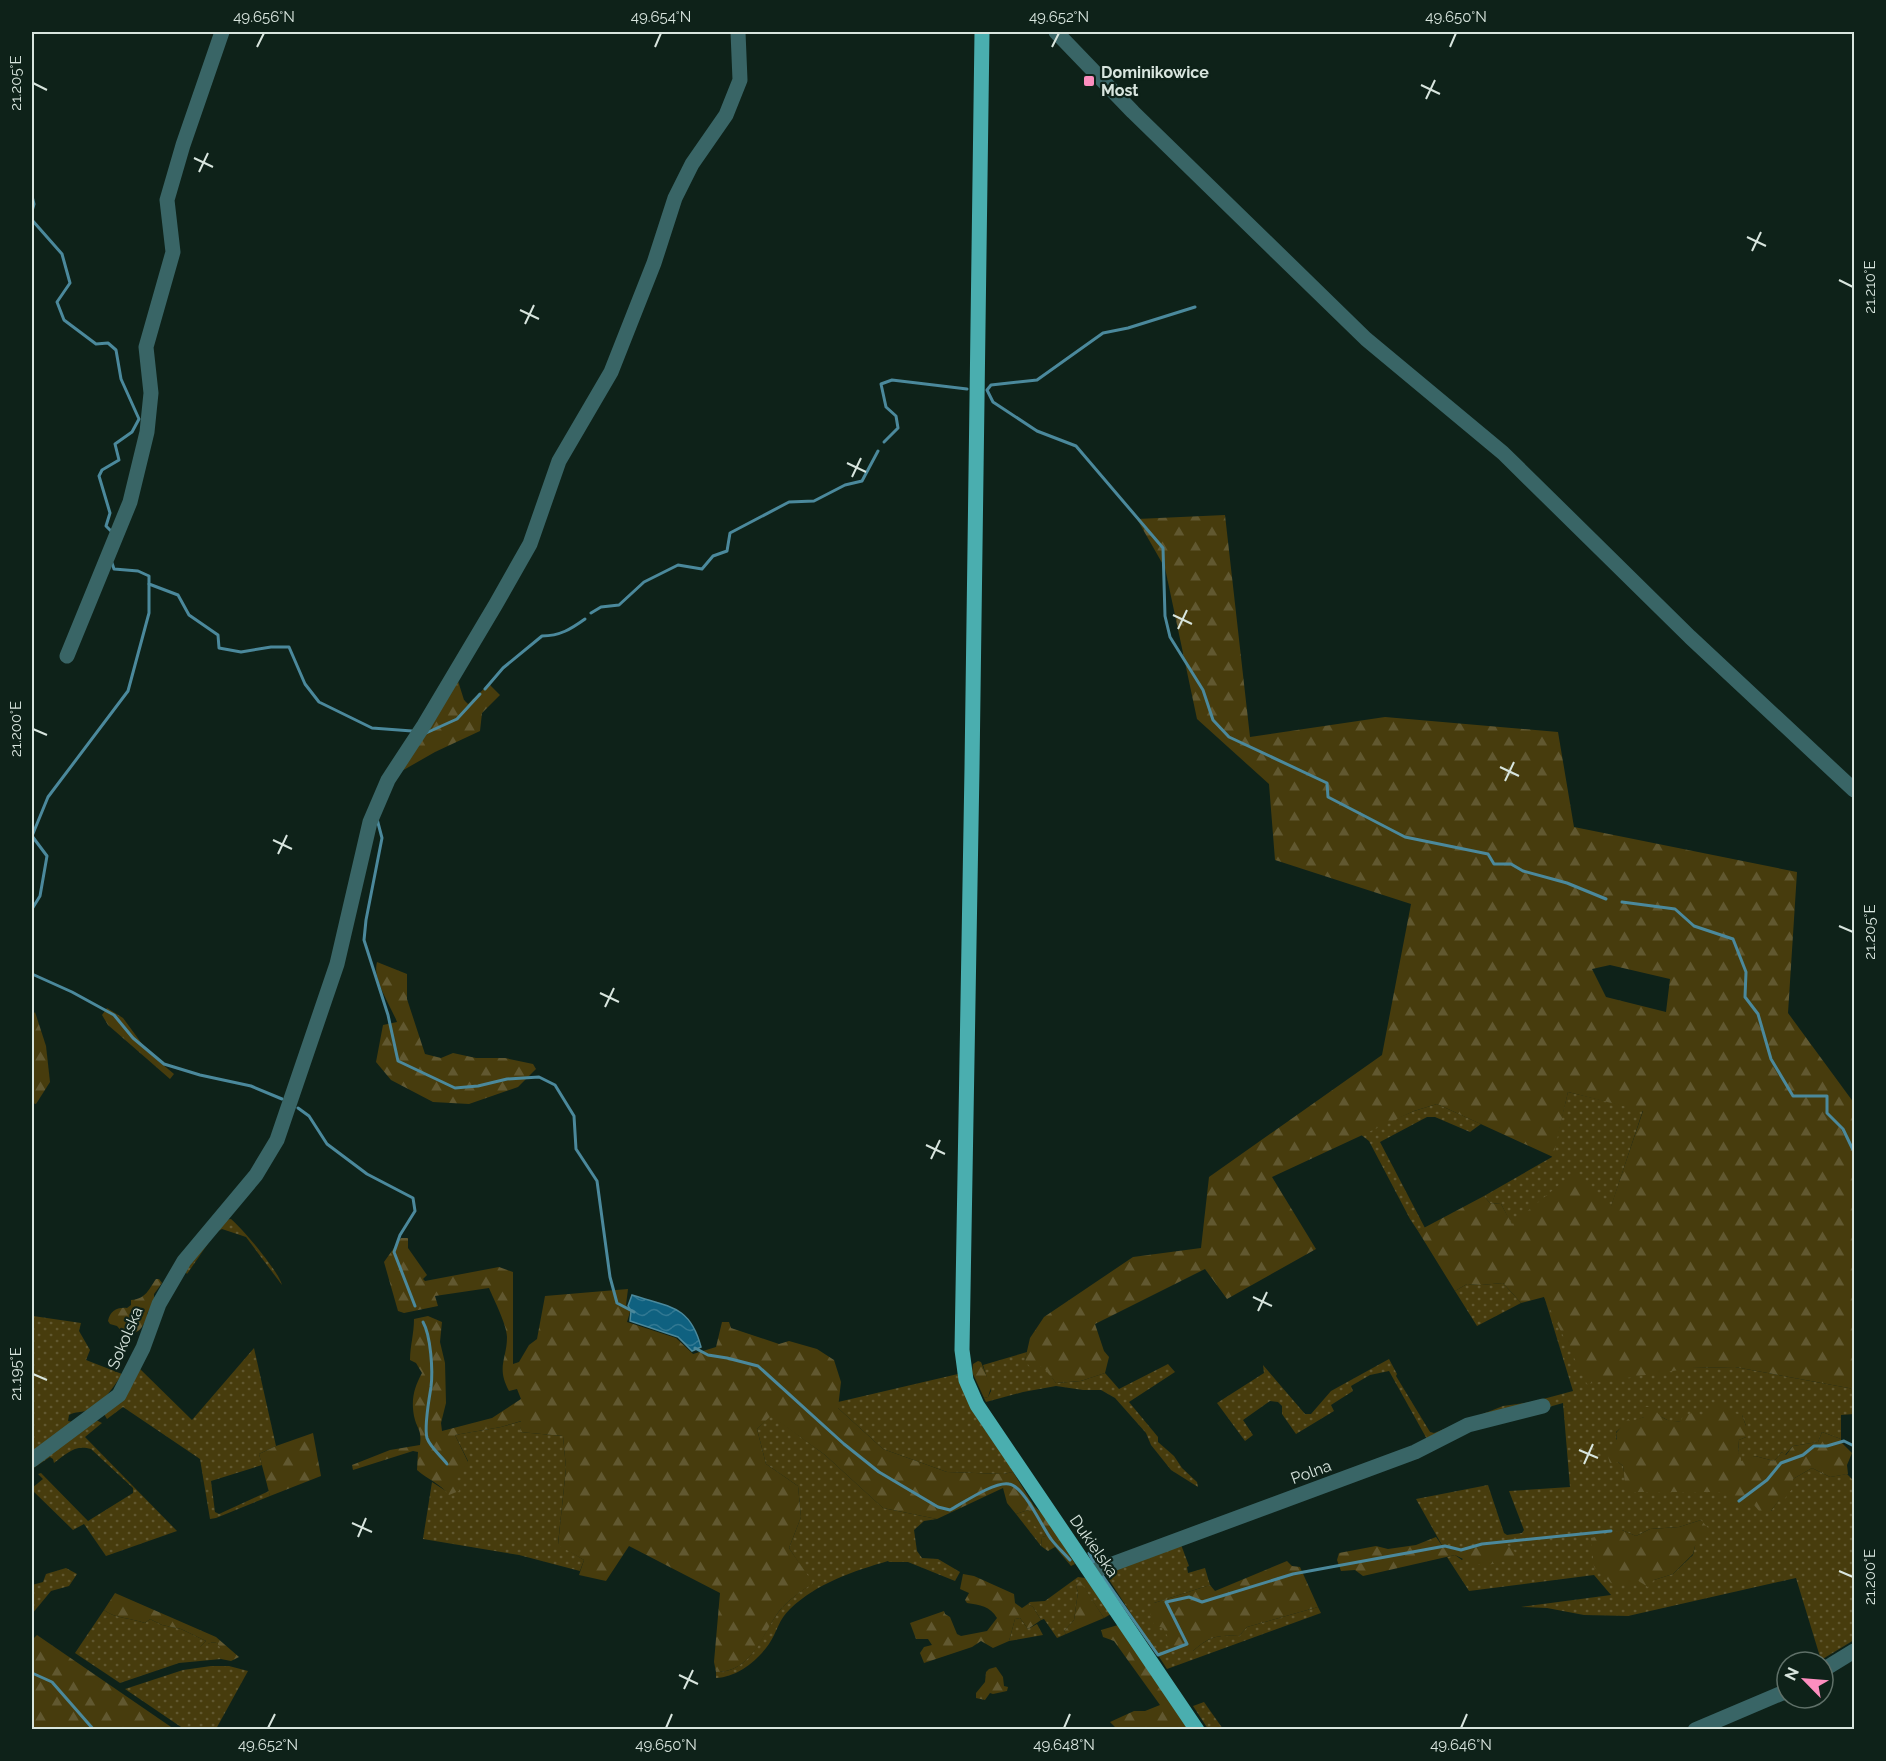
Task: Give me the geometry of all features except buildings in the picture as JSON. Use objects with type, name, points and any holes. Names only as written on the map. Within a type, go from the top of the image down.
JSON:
[{"type":"main road","name":"Dukielska","points":[[982,32],[969,1009],[962,1350],[966,1380],[977,1405],[1197,1730]]},
{"type":"street","points":[[67,656],[130,502],[147,432],[150,393],[146,347],[173,252],[167,200],[183,145],[222,32]]},
{"type":"street","name":"Sokolska","points":[[32,1460],[119,1395],[144,1348],[159,1304],[184,1261],[256,1175],[278,1140],[337,964],[370,822],[388,780],[441,697],[530,544],[559,461],[611,372],[654,263],[675,198],[692,164],[726,115],[740,80],[738,32]]},
{"type":"street","points":[[1056,32],[1133,112],[1366,339],[1503,453],[1698,644],[1854,790]]},
{"type":"street","name":"Polna","points":[[1091,1572],[1415,1452],[1468,1425],[1543,1406]]},
{"type":"street","points":[[1835,1663],[1854,1651]]},
{"type":"street","points":[[1695,1730],[1775,1696]]},
{"type":"green space","points":[[1225,515],[1250,737],[1385,717],[1558,732],[1574,827],[1797,872],[1788,1013],[1854,1103],[1854,1389],[1735,1367],[1692,1368],[1587,1384],[1544,1297],[1521,1303],[1503,1283],[1467,1284],[1455,1291],[1418,1231],[1484,1196],[1490,1203],[1501,1204],[1512,1224],[1576,1171],[1611,1206],[1643,1111],[1568,1092],[1553,1157],[1437,1104],[1414,1111],[1272,1177],[1316,1249],[1227,1299],[1205,1269],[1095,1324],[1104,1351],[1109,1357],[1105,1373],[1081,1381],[1056,1383],[1044,1368],[1040,1366],[1032,1370],[1025,1360],[1030,1338],[1044,1317],[1133,1257],[1201,1248],[1209,1177],[1382,1055],[1411,904],[1275,860],[1269,784],[1197,719],[1165,568],[1137,519]],"holes":[[[1610,965],[1670,979],[1666,1012],[1606,997],[1592,969]]]},
{"type":"green space","points":[[458,681],[464,700],[468,704],[489,684],[500,695],[482,713],[480,731],[435,752],[400,772]]},
{"type":"green space","points":[[377,962],[407,974],[407,999],[425,1054],[441,1058],[453,1053],[476,1058],[505,1058],[533,1064],[536,1069],[518,1087],[469,1104],[433,1102],[391,1080],[376,1062],[383,1025],[397,1022],[377,976]]},
{"type":"green space","points":[[107,1008],[123,1018],[148,1052],[174,1074],[170,1079],[108,1025],[102,1015]]},
{"type":"green space","points":[[35,1012],[46,1046],[50,1082],[36,1104],[32,1103],[32,1016]]},
{"type":"green space","points":[[1568,1092],[1643,1110],[1611,1207],[1512,1225],[1501,1204],[1490,1203],[1484,1196],[1552,1157]]},
{"type":"green space","points":[[1437,1104],[1481,1124],[1470,1132],[1435,1117],[1427,1117],[1380,1142],[1425,1228],[1418,1231],[1369,1141],[1360,1134],[1414,1111]]},
{"type":"green space","points":[[231,1219],[260,1251],[282,1285],[246,1237],[222,1229],[216,1232],[187,1274],[184,1270],[224,1220]]},
{"type":"green space","points":[[401,1238],[408,1238],[408,1248],[427,1275],[423,1279],[425,1281],[499,1267],[513,1272],[513,1364],[519,1362],[529,1345],[537,1339],[545,1296],[628,1289],[626,1305],[630,1312],[627,1322],[676,1338],[693,1354],[716,1347],[722,1322],[729,1322],[731,1328],[779,1344],[789,1341],[817,1349],[834,1360],[841,1382],[838,1408],[883,1449],[947,1472],[1003,1474],[1013,1472],[1034,1506],[1045,1516],[1075,1564],[1071,1566],[1055,1547],[1048,1551],[1041,1546],[1042,1537],[1046,1536],[1044,1529],[1034,1525],[1031,1519],[1033,1517],[1028,1510],[1016,1514],[1007,1503],[1003,1488],[937,1519],[883,1508],[825,1455],[771,1416],[757,1429],[766,1464],[798,1486],[801,1517],[789,1548],[813,1583],[781,1609],[754,1652],[746,1660],[728,1670],[716,1672],[714,1662],[720,1593],[629,1546],[606,1581],[579,1575],[584,1560],[558,1545],[566,1468],[563,1436],[520,1432],[521,1421],[455,1435],[468,1462],[456,1479],[459,1491],[449,1495],[417,1470],[418,1452],[413,1451],[353,1470],[352,1465],[390,1450],[420,1445],[420,1432],[414,1416],[413,1399],[422,1373],[416,1363],[410,1360],[414,1319],[428,1316],[442,1322],[440,1342],[445,1363],[446,1403],[441,1423],[442,1431],[492,1418],[521,1399],[517,1389],[509,1391],[505,1383],[503,1363],[507,1337],[503,1319],[489,1288],[435,1296],[438,1306],[404,1313],[398,1311],[384,1262]]},
{"type":"green space","points":[[156,1279],[162,1283],[154,1294],[154,1301],[148,1316],[139,1330],[124,1334],[117,1326],[110,1324],[108,1321],[112,1312],[120,1308],[127,1308],[131,1305],[131,1300],[144,1296]]},
{"type":"green space","points":[[1503,1283],[1521,1303],[1477,1326],[1455,1291],[1467,1284]]},
{"type":"green space","points":[[1544,1296],[1690,1368],[1735,1367],[1854,1389],[1854,1414],[1841,1415],[1841,1439],[1822,1432],[1818,1442],[1793,1446],[1785,1455],[1782,1452],[1774,1461],[1755,1456],[1741,1461],[1738,1453],[1739,1440],[1746,1437],[1746,1426],[1742,1415],[1671,1422],[1658,1415],[1644,1417],[1623,1426],[1616,1432],[1618,1462],[1623,1466],[1627,1491],[1731,1492],[1754,1505],[1771,1511],[1793,1479],[1812,1468],[1830,1477],[1847,1474],[1854,1481],[1854,1640],[1835,1652],[1818,1650],[1796,1578],[1628,1616],[1584,1615],[1547,1608],[1521,1607],[1611,1595],[1594,1575],[1469,1591],[1447,1557],[1455,1555],[1462,1560],[1472,1547],[1461,1551],[1443,1547],[1416,1499],[1488,1485],[1504,1533],[1507,1535],[1522,1533],[1524,1530],[1509,1491],[1570,1487],[1563,1403],[1428,1441],[1389,1371],[1370,1375],[1351,1386],[1353,1391],[1331,1405],[1334,1411],[1296,1434],[1282,1414],[1282,1406],[1278,1402],[1270,1401],[1243,1420],[1253,1435],[1245,1441],[1217,1403],[1264,1373],[1263,1365],[1305,1414],[1311,1414],[1331,1391],[1389,1359],[1396,1376],[1430,1432],[1434,1433],[1503,1406],[1532,1402],[1573,1391]],"holes":[[[1701,1520],[1693,1555],[1673,1574],[1654,1580],[1636,1580],[1622,1530],[1636,1536],[1650,1529],[1679,1527]]]},
{"type":"green space","points":[[33,1316],[81,1323],[79,1331],[90,1350],[86,1360],[122,1374],[98,1404],[88,1410],[69,1415],[68,1421],[73,1422],[32,1454],[32,1323]]},
{"type":"green space","points":[[254,1348],[276,1446],[259,1454],[262,1465],[211,1481],[215,1512],[219,1514],[269,1491],[270,1496],[210,1519],[200,1459],[123,1407],[107,1419],[104,1414],[140,1369],[192,1420]]},
{"type":"green space","points":[[1027,1352],[1025,1360],[1044,1367],[1056,1383],[1081,1381],[1105,1373],[1119,1389],[1168,1364],[1175,1372],[1129,1402],[1158,1437],[1158,1442],[1174,1456],[1182,1468],[1197,1482],[1198,1487],[1171,1470],[1151,1445],[1146,1433],[1115,1398],[1101,1390],[1056,1386],[986,1402],[984,1398],[988,1397],[991,1391],[983,1365]]},
{"type":"green space","points":[[981,1362],[991,1387],[988,1397],[984,1398],[972,1372],[973,1364]]},
{"type":"green space","points":[[958,1374],[967,1400],[988,1435],[1013,1468],[1013,1472],[1003,1474],[947,1472],[883,1449],[838,1408],[838,1402]]},
{"type":"green space","points":[[1721,1404],[1725,1411],[1742,1415],[1746,1426],[1746,1437],[1739,1440],[1738,1453],[1741,1455],[1741,1461],[1755,1456],[1774,1461],[1782,1452],[1786,1455],[1793,1446],[1818,1442],[1822,1432],[1841,1439],[1841,1442],[1852,1453],[1847,1465],[1848,1474],[1830,1477],[1812,1468],[1793,1479],[1792,1489],[1783,1501],[1779,1500],[1771,1511],[1760,1512],[1754,1505],[1729,1506],[1730,1492],[1626,1492],[1623,1466],[1618,1462],[1610,1463],[1608,1456],[1617,1439],[1616,1433],[1628,1419],[1632,1421],[1644,1417],[1644,1407],[1654,1407],[1662,1417],[1672,1421],[1681,1421],[1683,1416],[1692,1413],[1697,1418],[1706,1417],[1712,1407]]},
{"type":"green space","points":[[771,1415],[825,1455],[883,1508],[937,1519],[924,1521],[914,1530],[917,1551],[922,1558],[938,1559],[960,1572],[955,1581],[908,1562],[888,1561],[836,1579],[812,1592],[790,1609],[783,1617],[769,1644],[753,1662],[732,1675],[716,1678],[716,1672],[738,1666],[746,1660],[781,1609],[812,1583],[789,1548],[801,1517],[798,1486],[766,1464],[757,1429]]},
{"type":"green space","points":[[96,1420],[102,1423],[85,1437],[177,1531],[106,1556],[84,1524],[73,1530],[32,1490],[43,1479],[38,1474],[41,1473],[88,1521],[133,1493],[133,1488],[91,1449],[75,1449],[54,1463],[50,1457],[32,1469],[32,1465]]},
{"type":"green space","points":[[522,1421],[520,1432],[563,1436],[566,1468],[558,1544],[584,1560],[580,1571],[519,1555],[423,1539],[432,1482],[446,1491],[468,1461],[455,1435]]},
{"type":"green space","points":[[313,1433],[321,1476],[270,1496],[259,1454]]},
{"type":"green space","points":[[1028,1510],[1044,1529],[1046,1536],[1042,1537],[1041,1546],[1016,1514]]},
{"type":"green space","points":[[1701,1520],[1710,1530],[1695,1546],[1693,1554],[1673,1574],[1654,1580],[1648,1587],[1637,1580],[1630,1586],[1611,1583],[1594,1567],[1591,1538],[1622,1530],[1636,1536],[1650,1529],[1679,1527]]},
{"type":"green space","points":[[1436,1537],[1443,1547],[1461,1551],[1504,1542],[1516,1553],[1513,1559],[1493,1564],[1473,1564],[1455,1555],[1363,1576],[1355,1570],[1341,1571],[1337,1560],[1339,1553],[1376,1546],[1388,1549],[1416,1545]]},
{"type":"green space","points":[[1180,1542],[1189,1566],[1187,1567],[1188,1573],[1205,1568],[1210,1585],[1154,1603],[1163,1628],[1193,1651],[1204,1642],[1214,1638],[1239,1636],[1247,1627],[1318,1607],[1321,1613],[1167,1669],[1104,1572]]},
{"type":"green space","points":[[1287,1561],[1292,1566],[1300,1567],[1318,1607],[1247,1627],[1239,1636],[1214,1638],[1204,1642],[1193,1651],[1175,1650],[1163,1628],[1154,1625],[1150,1612],[1154,1603],[1210,1585],[1215,1591]]},
{"type":"green space","points":[[66,1568],[77,1574],[69,1586],[51,1591],[32,1614],[32,1585],[43,1582],[46,1574]]},
{"type":"green space","points":[[963,1574],[974,1576],[1014,1594],[1015,1603],[1022,1608],[1028,1604],[1033,1607],[1041,1620],[1028,1629],[1020,1618],[1015,1619],[1009,1641],[993,1648],[981,1641],[972,1647],[924,1663],[920,1653],[924,1647],[932,1645],[928,1639],[916,1639],[910,1623],[944,1611],[950,1617],[957,1634],[961,1636],[987,1631],[997,1618],[980,1605],[967,1603],[965,1600],[969,1593],[960,1589]]},
{"type":"green space","points":[[1078,1577],[1085,1578],[1111,1614],[1104,1618],[1080,1582],[1076,1586],[1078,1592],[1074,1620],[1064,1631],[1066,1634],[1057,1638],[1044,1619],[1041,1620],[1033,1607],[1028,1604],[1045,1601]]},
{"type":"green space","points":[[1080,1581],[1104,1618],[1066,1634],[1064,1631],[1074,1620],[1078,1592],[1076,1586]]},
{"type":"green space","points":[[115,1593],[216,1637],[239,1657],[231,1661],[221,1659],[218,1655],[221,1649],[217,1643],[210,1643],[199,1651],[206,1641],[181,1629],[162,1625],[150,1619],[145,1623],[109,1613],[104,1610]]},
{"type":"green space","points":[[104,1610],[119,1617],[145,1623],[150,1619],[162,1625],[181,1629],[206,1641],[200,1647],[217,1643],[222,1649],[219,1655],[221,1659],[179,1663],[120,1683],[75,1653]]},
{"type":"green space","points":[[1020,1618],[1028,1629],[1037,1624],[1043,1635],[1009,1641],[1015,1619]]},
{"type":"green space","points":[[1118,1625],[1188,1729],[1117,1729],[1110,1722],[1134,1711],[1145,1711],[1160,1705],[1114,1641],[1103,1637],[1101,1630]]},
{"type":"green space","points":[[37,1635],[174,1729],[32,1729],[32,1640]]},
{"type":"green space","points":[[229,1666],[248,1671],[216,1729],[184,1729],[125,1689],[183,1670]]},
{"type":"green space","points":[[996,1667],[1003,1677],[1004,1686],[1008,1687],[1007,1691],[990,1693],[985,1700],[976,1698],[976,1693],[985,1682],[986,1672]]},
{"type":"green space","points":[[1204,1702],[1223,1729],[1208,1729],[1193,1706]]},
{"type":"water","points":[[632,1295],[667,1306],[684,1315],[691,1323],[701,1347],[692,1351],[678,1337],[630,1321],[631,1311],[628,1306]]},
{"type":"waterway","points":[[32,196],[34,204],[32,211]]},
{"type":"waterway","points":[[32,220],[62,254],[70,283],[57,302],[64,320],[96,344],[108,343],[116,350],[121,379],[139,419],[132,432],[115,444],[119,460],[102,470],[99,476],[110,513],[106,526],[113,533]]},
{"type":"waterway","points":[[1195,307],[1128,328],[1103,333],[1037,380],[991,385],[987,390],[993,402],[1037,431],[1076,446],[1163,548],[1165,616],[1170,637],[1203,690],[1213,720],[1229,737],[1327,783],[1328,797],[1405,837],[1488,854],[1494,864],[1511,864],[1523,871],[1567,883],[1606,899]]},
{"type":"waterway","points":[[884,442],[898,428],[896,416],[886,407],[881,384],[892,380],[967,389]]},
{"type":"waterway","points":[[591,613],[601,607],[619,605],[644,582],[678,565],[702,569],[713,556],[727,551],[730,533],[789,502],[814,501],[845,485],[862,481],[878,451]]},
{"type":"waterway","points":[[112,563],[114,569],[138,571],[149,576],[149,584],[178,595],[189,615],[218,635],[219,648],[241,652],[271,647],[289,647],[305,684],[319,702],[372,728],[412,731]]},
{"type":"waterway","points":[[32,909],[40,896],[47,856],[32,836],[48,797],[128,691],[149,613],[149,584]]},
{"type":"waterway","points":[[485,689],[503,668],[542,636],[565,631],[585,619]]},
{"type":"waterway","points":[[426,733],[457,719],[480,694]]},
{"type":"waterway","points":[[377,819],[382,838],[364,940],[388,1015],[398,1061],[455,1088],[478,1086],[507,1079],[539,1077],[555,1085],[574,1116],[576,1149],[597,1181],[610,1277],[617,1303],[634,1312]]},
{"type":"waterway","points":[[1622,902],[1675,909],[1694,926],[1733,939],[1746,972],[1745,997],[1758,1014],[1771,1059],[1793,1096],[1827,1096],[1827,1113],[1843,1129],[1854,1152]]},
{"type":"waterway","points":[[32,974],[114,1015],[133,1038],[164,1064],[200,1075],[251,1086],[282,1099]]},
{"type":"waterway","points":[[298,1108],[309,1116],[327,1144],[367,1174],[413,1198],[415,1211],[400,1235],[394,1252],[415,1306]]},
{"type":"waterway","points":[[423,1322],[430,1344],[431,1363],[426,1433],[433,1448],[447,1464]]},
{"type":"waterway","points":[[695,1348],[708,1355],[758,1366],[844,1444],[879,1472],[938,1507],[950,1510],[996,1486],[1003,1484],[1015,1486],[1027,1499],[1051,1539],[1070,1560]]},
{"type":"waterway","points":[[1739,1501],[1767,1480],[1781,1463],[1803,1455],[1814,1446],[1827,1446],[1844,1441],[1854,1446]]},
{"type":"waterway","points":[[1102,1575],[1158,1655],[1187,1644],[1166,1602],[1189,1597],[1202,1602],[1293,1574],[1445,1546],[1461,1550],[1482,1544],[1611,1531]]},
{"type":"waterway","points":[[1089,1553],[1095,1565]]},
{"type":"waterway","points":[[32,1673],[52,1682],[94,1730]]},
{"type":"place","name":"Dominikowice Most","points":[[1089,81]]}]
